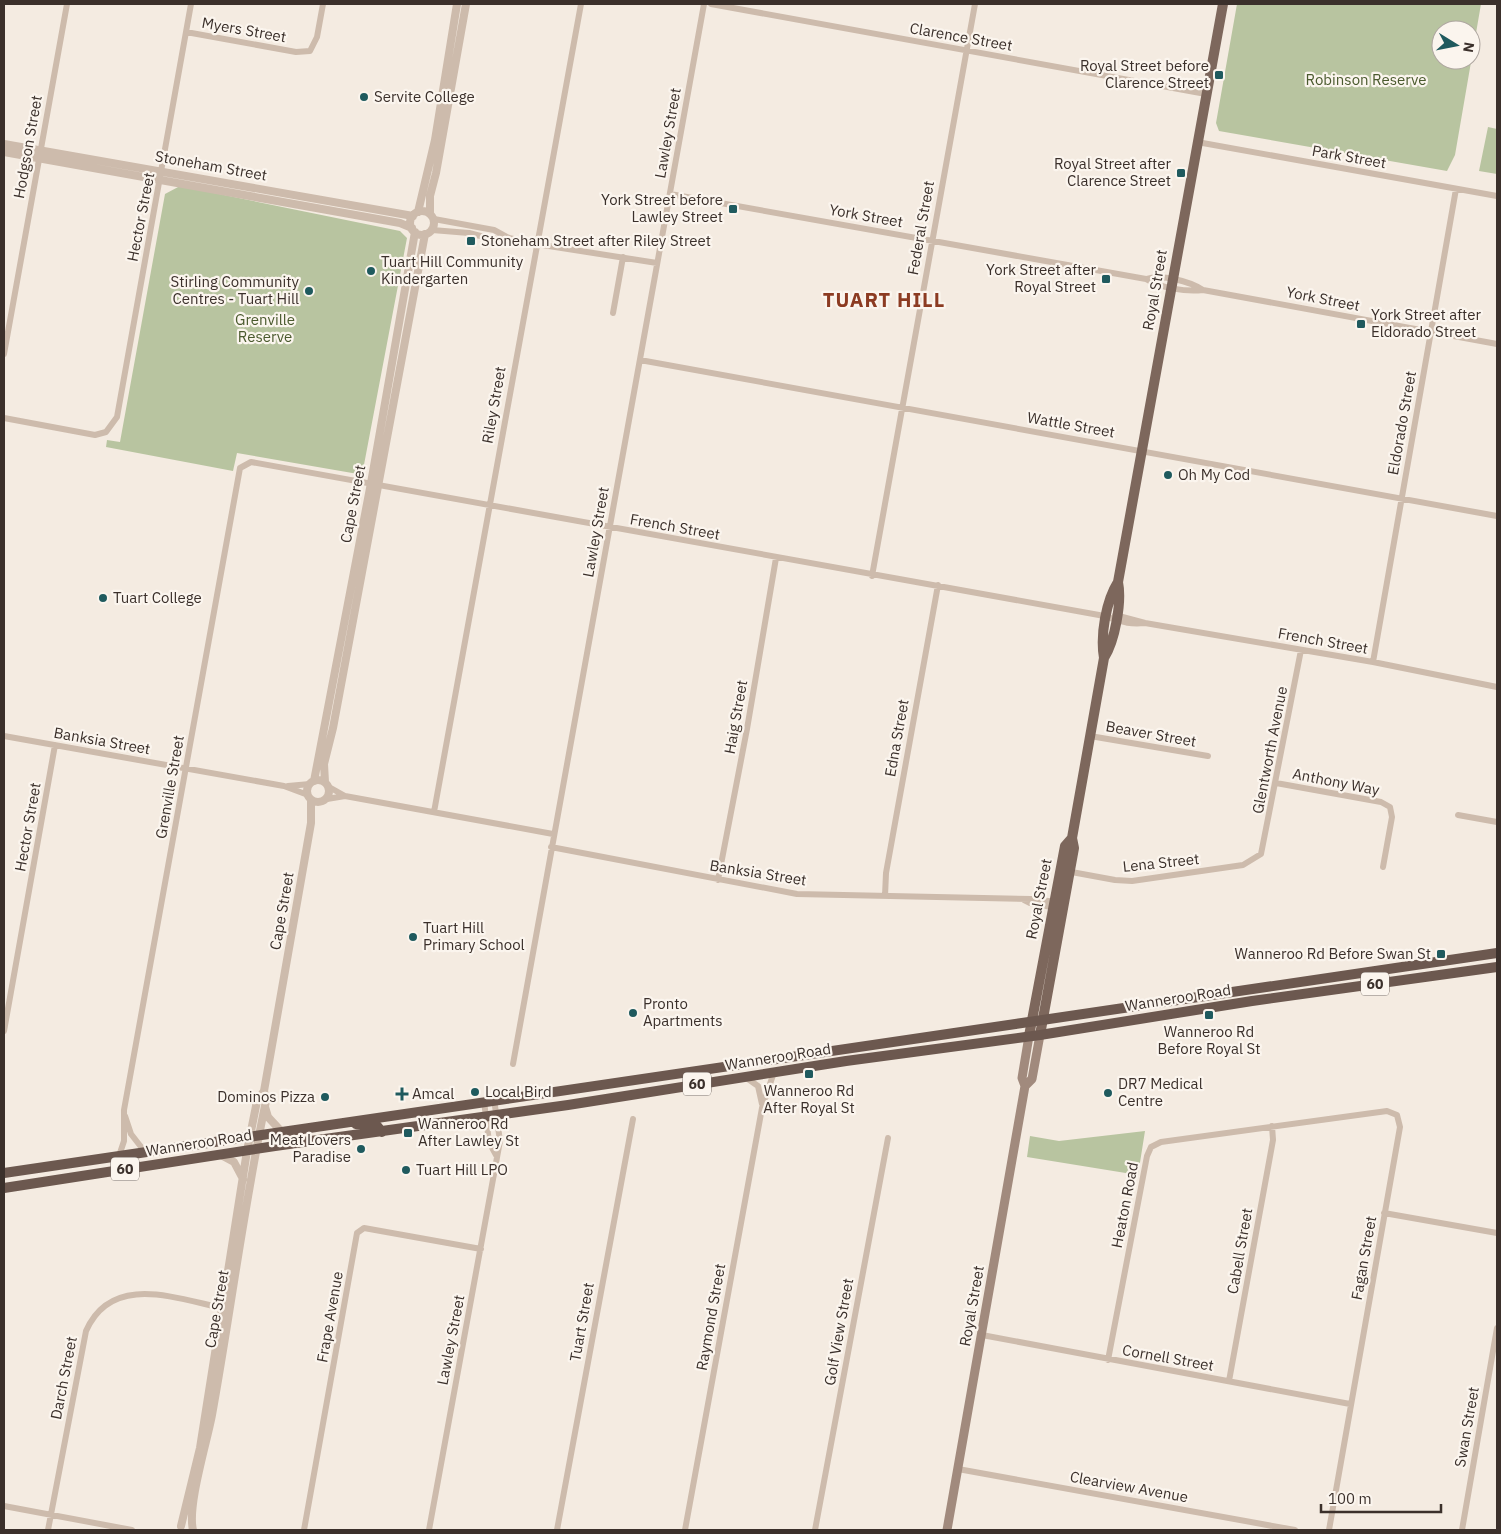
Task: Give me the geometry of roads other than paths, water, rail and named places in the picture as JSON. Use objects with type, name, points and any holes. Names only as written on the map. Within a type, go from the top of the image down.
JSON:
[{"type":"highway","name":"Wanneroo Road","points":[[4,1173],[489,1100],[697,1073],[1038,1020],[1497,953]]},
{"type":"highway","name":"Wanneroo Road","points":[[4,1188],[466,1120],[774,1072],[1040,1035],[1252,1001],[1497,967]]},
{"type":"highway","points":[[387,1115],[394,1122],[402,1124],[466,1120]]},
{"type":"highway","points":[[338,1123],[377,1126],[382,1132]]},
{"type":"main road","name":"Royal Street","points":[[1025,1086],[1032,1079],[1040,1035],[1038,1020],[1065,871],[1065,846],[1072,838],[1104,658],[1111,647],[1113,618],[1120,594],[1118,582],[1223,4]]},
{"type":"main road","name":"Royal Street","points":[[947,1530],[1025,1086],[1022,1078],[1029,1036],[1038,1020]]},
{"type":"street","name":"Hodgson Street","points":[[4,354],[67,4]]},
{"type":"street","name":"Hector Street","points":[[4,418],[94,435],[106,432],[117,417],[162,175],[191,4]]},
{"type":"street","name":"Myers Street","points":[[186,32],[296,52],[310,51],[317,37],[323,4]]},
{"type":"street","name":"Cape Street","points":[[193,1530],[191,1510],[208,1436],[252,1150],[265,1105],[264,1091],[311,823],[309,798],[371,483],[415,214],[430,164],[457,4]]},
{"type":"street","name":"Cape Street","points":[[311,823],[324,800],[327,785],[324,764],[333,728],[432,216],[430,196],[436,173],[466,4]]},
{"type":"street","name":"Riley Street","points":[[434,812],[581,4]]},
{"type":"street","name":"Lawley Street","points":[[513,1064],[704,4]]},
{"type":"street","name":"Clarence Street","points":[[711,4],[1206,94]]},
{"type":"street","name":"Federal Street","points":[[872,576],[974,4]]},
{"type":"street","name":"Park Street","points":[[1197,142],[1497,196]]},
{"type":"street","name":"Stoneham Street","points":[[4,144],[40,155]]},
{"type":"street","name":"Stoneham Street","points":[[4,152],[40,155],[415,214]]},
{"type":"street","name":"Stoneham Street","points":[[162,175],[394,222],[413,230]]},
{"type":"street","name":"Eldorado Street","points":[[1374,662],[1456,189]]},
{"type":"street","name":"York Street","points":[[670,194],[1146,279],[1154,276],[1171,283],[1195,284],[1203,290],[1497,344]]},
{"type":"street","points":[[415,214],[494,230],[509,238],[536,244],[657,263]]},
{"type":"street","points":[[413,230],[469,233],[492,239],[509,238]]},
{"type":"street","points":[[613,313],[623,257]]},
{"type":"street","name":"Wattle Street","points":[[640,360],[1497,516]]},
{"type":"street","name":"French Street","points":[[240,468],[251,462],[380,484],[872,576],[938,585],[1113,618],[1374,662],[1497,687]]},
{"type":"street","name":"Grenville Street","points":[[119,1156],[124,1141],[124,1110],[240,468]]},
{"type":"street","name":"Haig Street","points":[[718,880],[748,729],[776,558]]},
{"type":"street","name":"Edna Street","points":[[885,896],[886,873],[938,585]]},
{"type":"street","name":"Glentworth Avenue","points":[[1261,854],[1301,650]]},
{"type":"street","name":"Banksia Street","points":[[4,736],[284,786],[309,798]]},
{"type":"street","name":"Beaver Street","points":[[1090,736],[1208,756]]},
{"type":"street","name":"Hector Street","points":[[4,1031],[55,745]]},
{"type":"street","points":[[312,783],[327,785],[345,796]]},
{"type":"street","name":"Banksia Street","points":[[284,786],[312,783]]},
{"type":"street","name":"Anthony Way","points":[[1276,783],[1381,802],[1390,807],[1392,817],[1383,867]]},
{"type":"street","points":[[309,798],[324,800],[345,796],[553,834]]},
{"type":"street","points":[[1458,815],[1497,822]]},
{"type":"street","name":"Banksia Street","points":[[551,847],[797,894],[1024,900],[1030,903],[1058,905]]},
{"type":"street","name":"Lena Street","points":[[1065,871],[1115,880],[1132,881],[1243,865],[1261,854]]},
{"type":"street","name":"Raymond Street","points":[[686,1530],[762,1108],[774,1072]]},
{"type":"street","name":"Raymond Street","points":[[744,1077],[758,1086],[761,1091],[762,1108]]},
{"type":"street","name":"Cape Street","points":[[255,1135],[257,1101],[264,1091]]},
{"type":"street","name":"Lawley Street","points":[[489,1100],[491,1116],[490,1142],[496,1155]]},
{"type":"street","name":"Lawley Street","points":[[428,1530],[500,1141],[491,1116],[489,1100]]},
{"type":"street","points":[[265,1105],[268,1117],[281,1131]]},
{"type":"street","name":"Grenville Street","points":[[124,1110],[131,1134],[145,1152]]},
{"type":"street","name":"Fagan Street","points":[[1272,1126],[1387,1111],[1397,1115],[1400,1127],[1329,1530]]},
{"type":"street","name":"Tuart Street","points":[[558,1530],[633,1119]]},
{"type":"street","name":"Heaton Road","points":[[1108,1360],[1147,1156],[1151,1147],[1161,1142],[1272,1126]]},
{"type":"street","name":"Cabell Street","points":[[1229,1381],[1273,1140],[1272,1126]]},
{"type":"street","name":"Golf View Street","points":[[815,1530],[888,1138]]},
{"type":"street","name":"Cape Street","points":[[178,1528],[200,1448],[227,1309],[243,1179],[252,1150]]},
{"type":"street","points":[[221,1155],[234,1162],[243,1179]]},
{"type":"street","points":[[1384,1213],[1497,1233]]},
{"type":"street","name":"Frape Avenue","points":[[304,1530],[357,1233],[364,1228],[481,1249]]},
{"type":"street","name":"Darch Street","points":[[48,1530],[86,1331],[97,1312],[116,1299],[134,1293],[227,1309]]},
{"type":"street","name":"Swan Street","points":[[1462,1530],[1497,1328]]},
{"type":"street","name":"Cornell Street","points":[[982,1335],[1350,1404]]},
{"type":"street","name":"Clearview Avenue","points":[[958,1469],[1295,1530]]},
{"type":"street","points":[[4,1506],[132,1530]]},
{"type":"street","points":[[178,1528],[186,1526],[193,1530]]},
{"type":"place","name":"Royal Street before Clarence Street","points":[[1219,75]]},
{"type":"place","name":"Servite College","points":[[364,97]]},
{"type":"place","name":"Royal Street after Clarence Street","points":[[1181,173]]},
{"type":"place","name":"York Street before Lawley Street","points":[[733,209]]},
{"type":"place","name":"Stoneham Street after Riley Street","points":[[471,241]]},
{"type":"place","name":"Tuart Hill Community Kindergarten","points":[[371,271]]},
{"type":"place","name":"York Street after Royal Street","points":[[1106,279]]},
{"type":"place","name":"Stirling Community Centres - Tuart Hill","points":[[309,291]]},
{"type":"place","name":"York Street after Eldorado Street","points":[[1361,324]]},
{"type":"place","name":"Oh My Cod","points":[[1168,475]]},
{"type":"place","name":"Tuart College","points":[[103,598]]},
{"type":"place","name":"Tuart Hill Primary School","points":[[413,937]]},
{"type":"place","name":"Wanneroo Rd Before Swan St","points":[[1441,954]]},
{"type":"place","name":"Pronto Apartments","points":[[633,1013]]},
{"type":"place","name":"Wanneroo Rd Before Royal St","points":[[1209,1015]]},
{"type":"place","name":"Wanneroo Rd After Royal St","points":[[809,1074]]},
{"type":"place","name":"Local Bird","points":[[475,1092]]},
{"type":"place","name":"DR7 Medical Centre","points":[[1108,1093]]},
{"type":"place","name":"Amcal","points":[[402,1094]]},
{"type":"place","name":"Dominos Pizza","points":[[325,1097]]},
{"type":"place","name":"Wanneroo Rd After Lawley St","points":[[408,1133]]},
{"type":"place","name":"Meat Lovers Paradise","points":[[361,1149]]},
{"type":"place","name":"Tuart Hill LPO","points":[[406,1170]]},
{"type":"district","name":"TUART HILL","points":[[884,300]]},
{"type":"park label","name":"Robinson Reserve","points":[[1366,80]]},
{"type":"park label","name":"Grenville Reserve","points":[[265,328]]}]
